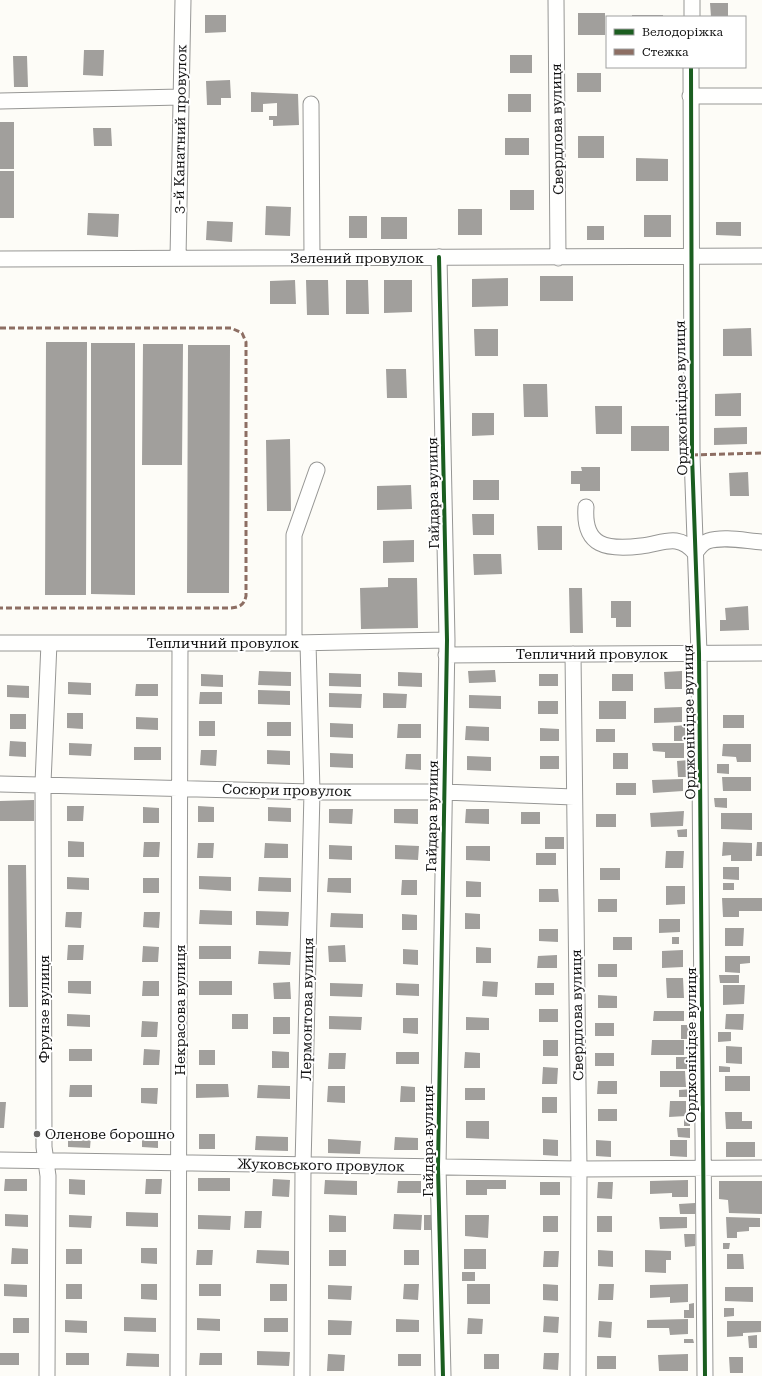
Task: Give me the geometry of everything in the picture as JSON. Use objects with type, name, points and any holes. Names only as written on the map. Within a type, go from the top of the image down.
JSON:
[{"type":"street","name":"3-й Канатний провулок","points":[[178,258],[183,0]]},
{"type":"street","name":"Свердлова вулиця","points":[[556,0],[558,258]]},
{"type":"street","points":[[692,0],[692,16]]},
{"type":"street","name":"Орджонікідзе вулиця","points":[[691,68],[690,256],[692,455],[700,654],[705,1376]]},
{"type":"street","points":[[690,96],[762,96]]},
{"type":"street","points":[[0,101],[180,97]]},
{"type":"street","points":[[311,104],[312,258]]},
{"type":"street","name":"Зелений провулок","points":[[0,259],[762,256]]},
{"type":"street","name":"Гайдара вулиця","points":[[439,257],[446,648],[438,1167],[443,1376]]},
{"type":"street","name":"Лермонтова вулиця","points":[[302,1376],[303,1166],[312,792],[294,535],[317,470]]},
{"type":"street","points":[[586,507],[585,521],[587,531],[595,540],[604,545],[642,546],[662,541],[676,542],[686,545],[695,553],[708,541],[722,539],[762,542]]},
{"type":"street","name":"Тепличний провулок","points":[[0,643],[301,643],[573,654],[762,653]]},
{"type":"street","name":"Фрунзе вулиця","points":[[48,1376],[48,1176],[44,1147],[43,783],[49,643]]},
{"type":"street","name":"Некрасова вулиця","points":[[178,1376],[180,1162],[180,644]]},
{"type":"street","name":"Свердлова вулиця","points":[[573,654],[578,1168],[578,1376]]},
{"type":"street","name":"Сосюри провулок","points":[[0,784],[43,783],[312,792],[443,792],[574,797]]},
{"type":"street","name":"Жуковського провулок","points":[[0,1160],[180,1162],[303,1166],[762,1168]]},
{"type":"building","points":[[710,3],[728,3],[728,16],[711,16]]},
{"type":"building","points":[[578,13],[605,13],[605,35],[578,35]]},
{"type":"building","points":[[205,15],[226,15],[226,32],[205,33]]},
{"type":"building","points":[[632,15],[663,15],[663,16]]},
{"type":"building","points":[[84,50],[104,50],[103,76],[83,75]]},
{"type":"building","points":[[510,55],[532,55],[532,73],[510,73]]},
{"type":"building","points":[[13,56],[27,56],[28,87],[14,87]]},
{"type":"building","points":[[577,73],[601,73],[601,92],[577,92]]},
{"type":"building","points":[[230,80],[231,98],[221,98],[221,105],[207,105],[206,81]]},
{"type":"building","points":[[251,92],[298,94],[299,125],[273,126],[273,120],[269,120],[269,116],[277,116],[277,103],[263,104],[263,112],[251,112]]},
{"type":"building","points":[[508,94],[531,94],[531,112],[508,112]]},
{"type":"building","points":[[0,122],[14,122],[14,169],[0,169]]},
{"type":"building","points":[[93,128],[111,128],[112,146],[94,146]]},
{"type":"building","points":[[578,136],[604,136],[604,158],[578,158]]},
{"type":"building","points":[[505,138],[529,138],[529,155],[505,155]]},
{"type":"building","points":[[636,158],[668,159],[668,181],[636,181]]},
{"type":"building","points":[[0,171],[14,171],[14,218],[0,218]]},
{"type":"building","points":[[510,190],[534,190],[534,210],[510,210]]},
{"type":"building","points":[[266,206],[291,207],[290,236],[265,235]]},
{"type":"building","points":[[458,209],[482,209],[482,235],[458,235]]},
{"type":"building","points":[[88,213],[119,214],[118,237],[87,235]]},
{"type":"building","points":[[644,215],[671,215],[671,237],[644,237]]},
{"type":"building","points":[[349,216],[367,216],[367,238],[349,238]]},
{"type":"building","points":[[381,217],[407,217],[407,239],[381,239]]},
{"type":"building","points":[[207,221],[233,222],[232,242],[206,240]]},
{"type":"building","points":[[716,222],[741,222],[741,236],[716,235]]},
{"type":"building","points":[[587,226],[604,226],[604,240],[587,240]]},
{"type":"building","points":[[540,276],[573,276],[573,301],[540,301]]},
{"type":"building","points":[[508,278],[508,306],[472,307],[472,279]]},
{"type":"building","points":[[295,280],[296,304],[270,304],[270,281]]},
{"type":"building","points":[[306,280],[328,280],[329,315],[307,315]]},
{"type":"building","points":[[346,280],[368,280],[369,314],[346,314]]},
{"type":"building","points":[[384,280],[412,280],[412,312],[384,313]]},
{"type":"building","points":[[751,328],[752,356],[723,356],[723,329]]},
{"type":"building","points":[[474,329],[498,329],[498,356],[475,356]]},
{"type":"building","points":[[46,342],[87,342],[86,595],[45,595]]},
{"type":"building","points":[[91,343],[135,343],[135,595],[91,594]]},
{"type":"building","points":[[143,344],[183,344],[182,465],[142,465]]},
{"type":"building","points":[[188,345],[230,345],[229,593],[187,593]]},
{"type":"building","points":[[386,369],[406,369],[407,398],[387,398]]},
{"type":"building","points":[[523,384],[547,384],[548,417],[524,417]]},
{"type":"building","points":[[741,393],[741,416],[715,416],[715,394]]},
{"type":"building","points":[[595,406],[622,406],[622,434],[596,434]]},
{"type":"building","points":[[472,413],[494,413],[494,435],[472,436]]},
{"type":"building","points":[[631,426],[669,426],[669,451],[631,451]]},
{"type":"building","points":[[747,427],[747,444],[714,445],[714,428]]},
{"type":"building","points":[[290,439],[291,511],[267,511],[266,440]]},
{"type":"building","points":[[581,467],[600,467],[600,491],[580,491],[580,484],[571,484],[571,471],[582,471]]},
{"type":"building","points":[[748,472],[749,496],[730,496],[729,473]]},
{"type":"building","points":[[473,480],[499,480],[499,500],[473,500]]},
{"type":"building","points":[[411,485],[412,509],[377,510],[377,486]]},
{"type":"building","points":[[472,514],[494,514],[494,535],[473,535]]},
{"type":"building","points":[[537,526],[562,526],[562,550],[538,550]]},
{"type":"building","points":[[414,540],[414,562],[383,563],[383,541]]},
{"type":"building","points":[[473,554],[501,554],[502,574],[474,575]]},
{"type":"building","points":[[388,578],[417,578],[418,628],[361,629],[360,588],[388,587]]},
{"type":"building","points":[[569,588],[582,588],[583,633],[570,633]]},
{"type":"building","points":[[611,601],[631,601],[631,627],[616,627],[616,618],[611,618]]},
{"type":"building","points":[[748,606],[749,630],[720,631],[720,620],[726,620],[725,608]]},
{"type":"building","points":[[495,670],[496,682],[469,683],[468,671]]},
{"type":"building","points":[[259,671],[291,672],[291,686],[258,685]]},
{"type":"building","points":[[682,671],[682,689],[665,689],[664,672]]},
{"type":"building","points":[[398,672],[422,673],[422,687],[398,686]]},
{"type":"building","points":[[329,673],[361,674],[361,687],[329,686]]},
{"type":"building","points":[[201,674],[223,675],[223,687],[201,686]]},
{"type":"building","points":[[539,674],[558,674],[558,686],[539,686]]},
{"type":"building","points":[[612,674],[633,674],[633,691],[612,691]]},
{"type":"building","points":[[68,682],[91,683],[91,695],[68,694]]},
{"type":"building","points":[[136,684],[158,684],[158,696],[135,696]]},
{"type":"building","points":[[7,685],[29,686],[29,698],[7,697]]},
{"type":"building","points":[[258,690],[290,691],[290,705],[258,704]]},
{"type":"building","points":[[200,692],[222,692],[222,704],[199,704]]},
{"type":"building","points":[[329,693],[362,694],[361,708],[329,707]]},
{"type":"building","points":[[383,693],[407,694],[406,708],[383,708]]},
{"type":"building","points":[[469,695],[501,696],[501,709],[469,708]]},
{"type":"building","points":[[538,701],[558,701],[558,714],[538,714]]},
{"type":"building","points":[[599,701],[626,701],[626,719],[599,719]]},
{"type":"building","points":[[682,707],[682,722],[654,723],[654,708]]},
{"type":"building","points":[[67,713],[83,713],[83,729],[67,728]]},
{"type":"building","points":[[10,714],[26,714],[26,729],[10,729]]},
{"type":"building","points":[[723,715],[744,715],[744,728],[723,728]]},
{"type":"building","points":[[136,717],[158,718],[158,730],[136,729]]},
{"type":"building","points":[[199,721],[215,721],[215,736],[199,736]]},
{"type":"building","points":[[267,722],[291,722],[291,736],[267,736]]},
{"type":"building","points":[[330,723],[353,724],[353,738],[330,737]]},
{"type":"building","points":[[398,724],[421,724],[421,738],[397,738]]},
{"type":"building","points":[[686,725],[686,741],[674,741],[674,726]]},
{"type":"building","points":[[466,726],[489,727],[489,741],[465,740]]},
{"type":"building","points":[[540,728],[559,729],[559,741],[540,741]]},
{"type":"building","points":[[596,729],[615,729],[615,742],[596,742]]},
{"type":"building","points":[[10,741],[26,742],[26,757],[9,756]]},
{"type":"building","points":[[69,743],[92,744],[91,756],[69,755]]},
{"type":"building","points":[[652,743],[684,743],[684,758],[665,758],[665,752],[653,751]]},
{"type":"building","points":[[723,744],[751,744],[751,762],[737,762],[736,757],[722,756]]},
{"type":"building","points":[[134,747],[161,747],[161,760],[134,760]]},
{"type":"building","points":[[201,750],[217,750],[216,766],[200,765]]},
{"type":"building","points":[[267,750],[290,751],[290,765],[267,764]]},
{"type":"building","points":[[330,753],[353,754],[353,768],[330,767]]},
{"type":"building","points":[[613,753],[628,753],[628,769],[613,769]]},
{"type":"building","points":[[406,754],[421,754],[421,770],[405,769]]},
{"type":"building","points":[[467,756],[491,757],[491,771],[467,770]]},
{"type":"building","points":[[540,756],[559,756],[559,769],[540,769]]},
{"type":"building","points":[[689,760],[690,777],[678,777],[677,761]]},
{"type":"building","points":[[717,764],[729,764],[729,774],[717,773]]},
{"type":"building","points":[[722,777],[751,777],[751,791],[723,791]]},
{"type":"building","points":[[683,779],[683,791],[653,793],[652,780]]},
{"type":"building","points":[[616,783],[636,783],[636,795],[616,795]]},
{"type":"building","points":[[714,798],[727,798],[727,808],[715,807]]},
{"type":"building","points":[[34,800],[34,821],[0,821],[0,801]]},
{"type":"building","points":[[67,806],[84,806],[83,821],[67,821]]},
{"type":"building","points":[[198,806],[214,807],[214,822],[198,822]]},
{"type":"building","points":[[143,807],[159,808],[159,823],[143,823]]},
{"type":"building","points":[[268,807],[291,808],[291,822],[268,821]]},
{"type":"building","points":[[329,809],[353,809],[352,824],[329,823]]},
{"type":"building","points":[[394,809],[418,809],[418,824],[394,823]]},
{"type":"building","points":[[466,809],[489,809],[489,824],[465,823]]},
{"type":"building","points":[[684,811],[683,826],[651,827],[650,813]]},
{"type":"building","points":[[521,812],[540,812],[540,824],[521,824]]},
{"type":"building","points":[[721,813],[752,813],[752,830],[721,829]]},
{"type":"building","points":[[596,814],[616,814],[616,827],[596,827]]},
{"type":"building","points":[[687,829],[687,837],[678,837],[677,830]]},
{"type":"building","points":[[545,837],[564,837],[564,849],[545,849]]},
{"type":"building","points":[[68,841],[84,842],[84,857],[68,857]]},
{"type":"building","points":[[144,842],[160,842],[159,857],[143,857]]},
{"type":"building","points":[[723,842],[752,843],[752,861],[731,861],[731,855],[722,856]]},
{"type":"building","points":[[757,842],[762,842],[762,856],[756,856]]},
{"type":"building","points":[[198,843],[214,843],[213,858],[197,858]]},
{"type":"building","points":[[265,843],[288,844],[288,858],[264,858]]},
{"type":"building","points":[[329,845],[352,846],[352,860],[329,859]]},
{"type":"building","points":[[395,845],[419,846],[418,860],[395,859]]},
{"type":"building","points":[[466,846],[490,846],[490,861],[466,860]]},
{"type":"building","points":[[666,851],[684,851],[683,868],[665,868]]},
{"type":"building","points":[[536,853],[556,853],[556,865],[536,865]]},
{"type":"building","points":[[8,865],[26,865],[28,1007],[9,1007]]},
{"type":"building","points":[[723,867],[739,867],[739,880],[723,879]]},
{"type":"building","points":[[600,868],[620,868],[620,880],[600,880]]},
{"type":"building","points":[[199,876],[231,877],[231,891],[199,889]]},
{"type":"building","points":[[67,877],[89,878],[89,890],[67,889]]},
{"type":"building","points":[[259,877],[291,878],[291,892],[258,891]]},
{"type":"building","points":[[143,878],[159,878],[159,893],[143,893]]},
{"type":"building","points":[[328,878],[351,878],[351,893],[327,892]]},
{"type":"building","points":[[402,880],[417,880],[417,895],[401,895]]},
{"type":"building","points":[[466,881],[481,882],[481,897],[466,897]]},
{"type":"building","points":[[723,883],[734,883],[734,890],[723,890]]},
{"type":"building","points":[[666,886],[685,886],[685,904],[666,905]]},
{"type":"building","points":[[539,889],[558,889],[559,902],[539,902]]},
{"type":"building","points":[[722,898],[762,898],[762,911],[739,911],[739,917],[723,917]]},
{"type":"building","points":[[598,899],[617,899],[617,912],[598,912]]},
{"type":"building","points":[[200,910],[232,911],[232,925],[199,924]]},
{"type":"building","points":[[256,911],[289,912],[288,926],[256,925]]},
{"type":"building","points":[[66,912],[82,912],[81,928],[65,927]]},
{"type":"building","points":[[144,912],[160,912],[159,928],[143,927]]},
{"type":"building","points":[[331,913],[363,914],[363,928],[330,927]]},
{"type":"building","points":[[465,913],[480,914],[480,929],[465,929]]},
{"type":"building","points":[[402,914],[417,915],[417,930],[402,930]]},
{"type":"building","points":[[659,919],[680,919],[680,932],[659,933]]},
{"type":"building","points":[[725,928],[744,928],[743,946],[725,946]]},
{"type":"building","points":[[539,929],[558,929],[558,942],[539,941]]},
{"type":"building","points":[[613,937],[632,937],[632,950],[613,950]]},
{"type":"building","points":[[672,937],[679,937],[679,944],[672,944]]},
{"type":"building","points":[[68,945],[84,945],[83,960],[67,960]]},
{"type":"building","points":[[345,945],[346,962],[329,962],[328,946]]},
{"type":"building","points":[[143,946],[159,947],[158,962],[142,962]]},
{"type":"building","points":[[199,946],[231,946],[231,959],[199,959]]},
{"type":"building","points":[[476,947],[491,948],[491,963],[476,963]]},
{"type":"building","points":[[403,949],[418,950],[418,965],[403,964]]},
{"type":"building","points":[[683,950],[683,967],[662,968],[662,951]]},
{"type":"building","points":[[259,951],[291,952],[290,965],[258,964]]},
{"type":"building","points":[[557,955],[557,968],[537,968],[538,956]]},
{"type":"building","points":[[725,956],[750,956],[750,963],[740,964],[740,973],[725,972]]},
{"type":"building","points":[[598,964],[617,964],[617,977],[598,977]]},
{"type":"building","points":[[719,975],[739,975],[739,983],[720,983]]},
{"type":"building","points":[[666,978],[683,978],[684,998],[667,998]]},
{"type":"building","points":[[68,981],[91,981],[91,994],[68,993]]},
{"type":"building","points":[[143,981],[159,981],[159,996],[142,996]]},
{"type":"building","points":[[199,981],[232,981],[232,995],[199,995]]},
{"type":"building","points":[[483,981],[498,982],[497,997],[482,996]]},
{"type":"building","points":[[290,982],[291,999],[274,999],[273,983]]},
{"type":"building","points":[[330,983],[363,984],[362,997],[330,996]]},
{"type":"building","points":[[396,983],[419,984],[419,996],[396,995]]},
{"type":"building","points":[[535,983],[554,983],[554,995],[535,995]]},
{"type":"building","points":[[723,985],[745,985],[744,1004],[723,1005]]},
{"type":"building","points":[[598,995],[617,996],[617,1008],[598,1008]]},
{"type":"building","points":[[539,1009],[558,1009],[558,1022],[539,1022]]},
{"type":"building","points":[[654,1011],[684,1011],[684,1021],[653,1021]]},
{"type":"building","points":[[67,1014],[90,1015],[90,1027],[67,1026]]},
{"type":"building","points":[[232,1014],[248,1014],[248,1029],[232,1029]]},
{"type":"building","points":[[726,1014],[744,1014],[743,1030],[725,1029]]},
{"type":"building","points":[[329,1016],[362,1017],[361,1030],[329,1029]]},
{"type":"building","points":[[273,1017],[290,1017],[290,1034],[273,1034]]},
{"type":"building","points":[[466,1017],[489,1018],[489,1030],[466,1030]]},
{"type":"building","points":[[403,1018],[418,1018],[418,1034],[403,1033]]},
{"type":"building","points":[[142,1021],[158,1022],[157,1037],[141,1037]]},
{"type":"building","points":[[595,1023],[614,1023],[614,1036],[595,1036]]},
{"type":"building","points":[[681,1025],[692,1025],[692,1039],[681,1039]]},
{"type":"building","points":[[718,1032],[731,1032],[731,1041],[718,1042]]},
{"type":"building","points":[[543,1040],[558,1040],[558,1056],[543,1056]]},
{"type":"building","points":[[652,1040],[684,1040],[684,1055],[651,1055]]},
{"type":"building","points":[[726,1046],[742,1047],[742,1064],[726,1063]]},
{"type":"building","points":[[69,1049],[92,1049],[92,1061],[69,1061]]},
{"type":"building","points":[[144,1049],[160,1050],[159,1065],[143,1065]]},
{"type":"building","points":[[199,1050],[215,1050],[215,1065],[199,1065]]},
{"type":"building","points":[[272,1051],[289,1052],[289,1068],[272,1068]]},
{"type":"building","points":[[396,1052],[419,1052],[419,1064],[396,1064]]},
{"type":"building","points":[[465,1052],[480,1053],[480,1068],[464,1068]]},
{"type":"building","points":[[329,1053],[346,1053],[345,1069],[328,1069]]},
{"type":"building","points":[[595,1053],[614,1053],[614,1066],[595,1066]]},
{"type":"building","points":[[676,1057],[690,1057],[690,1069],[676,1069]]},
{"type":"building","points":[[719,1066],[730,1067],[730,1072],[719,1072]]},
{"type":"building","points":[[543,1067],[558,1068],[557,1084],[542,1084]]},
{"type":"building","points":[[660,1071],[685,1071],[686,1087],[660,1087]]},
{"type":"building","points":[[725,1076],[750,1076],[750,1091],[725,1091]]},
{"type":"building","points":[[598,1081],[617,1081],[617,1094],[597,1094]]},
{"type":"building","points":[[196,1084],[228,1084],[229,1097],[196,1098]]},
{"type":"building","points":[[70,1085],[92,1085],[92,1097],[69,1097]]},
{"type":"building","points":[[258,1085],[290,1086],[290,1099],[257,1098]]},
{"type":"building","points":[[328,1086],[345,1086],[345,1103],[327,1102]]},
{"type":"building","points":[[401,1086],[415,1087],[415,1102],[400,1102]]},
{"type":"building","points":[[141,1088],[158,1088],[157,1104],[141,1103]]},
{"type":"building","points":[[465,1088],[485,1088],[485,1100],[465,1100]]},
{"type":"building","points":[[692,1089],[692,1097],[679,1097],[679,1090]]},
{"type":"building","points":[[542,1097],[557,1097],[557,1113],[542,1113]]},
{"type":"building","points":[[670,1101],[686,1101],[686,1116],[669,1117]]},
{"type":"building","points":[[0,1102],[6,1102],[4,1128],[0,1128]]},
{"type":"building","points":[[598,1109],[617,1109],[617,1121],[598,1121]]},
{"type":"building","points":[[725,1112],[742,1112],[742,1121],[752,1121],[752,1129],[726,1129]]},
{"type":"building","points":[[684,1119],[690,1119],[690,1126],[684,1126]]},
{"type":"building","points":[[466,1121],[489,1121],[489,1139],[466,1138]]},
{"type":"building","points":[[677,1128],[690,1128],[690,1138],[678,1137]]},
{"type":"building","points":[[142,1132],[158,1133],[158,1148],[142,1147]]},
{"type":"building","points":[[199,1134],[215,1134],[215,1149],[199,1149]]},
{"type":"building","points":[[68,1135],[91,1136],[90,1148],[68,1147]]},
{"type":"building","points":[[256,1136],[288,1137],[288,1151],[255,1150]]},
{"type":"building","points":[[395,1137],[418,1138],[418,1150],[394,1150]]},
{"type":"building","points":[[328,1139],[361,1141],[360,1154],[328,1153]]},
{"type":"building","points":[[543,1139],[558,1140],[558,1156],[543,1155]]},
{"type":"building","points":[[596,1140],[611,1141],[611,1157],[596,1156]]},
{"type":"building","points":[[670,1140],[687,1140],[687,1157],[670,1156]]},
{"type":"building","points":[[726,1142],[755,1142],[755,1157],[726,1157]]},
{"type":"building","points":[[198,1178],[230,1178],[230,1191],[198,1191]]},
{"type":"building","points":[[5,1179],[27,1179],[27,1191],[4,1191]]},
{"type":"building","points":[[69,1179],[85,1180],[85,1195],[69,1194]]},
{"type":"building","points":[[146,1179],[162,1179],[161,1194],[145,1194]]},
{"type":"building","points":[[273,1179],[290,1180],[289,1197],[272,1196]]},
{"type":"building","points":[[325,1180],[357,1181],[357,1195],[324,1194]]},
{"type":"building","points":[[466,1180],[506,1180],[506,1189],[487,1189],[487,1195],[466,1195]]},
{"type":"building","points":[[688,1180],[688,1197],[672,1197],[672,1193],[650,1194],[650,1181]]},
{"type":"building","points":[[398,1181],[421,1181],[421,1193],[397,1193]]},
{"type":"building","points":[[719,1181],[762,1181],[762,1214],[729,1213],[728,1200],[719,1199]]},
{"type":"building","points":[[540,1182],[560,1182],[560,1195],[540,1195]]},
{"type":"building","points":[[598,1182],[613,1182],[612,1199],[597,1198]]},
{"type":"building","points":[[695,1203],[695,1214],[680,1214],[679,1204]]},
{"type":"building","points":[[245,1211],[262,1211],[261,1228],[244,1228]]},
{"type":"building","points":[[126,1212],[158,1213],[158,1227],[126,1226]]},
{"type":"building","points":[[5,1214],[28,1215],[28,1227],[5,1226]]},
{"type":"building","points":[[394,1214],[422,1215],[421,1230],[393,1229]]},
{"type":"building","points":[[69,1215],[92,1216],[91,1228],[69,1227]]},
{"type":"building","points":[[198,1215],[231,1216],[230,1230],[198,1229]]},
{"type":"building","points":[[329,1215],[346,1216],[346,1232],[329,1232]]},
{"type":"building","points":[[424,1215],[433,1215],[432,1230],[424,1230]]},
{"type":"building","points":[[465,1215],[489,1215],[488,1238],[465,1236]]},
{"type":"building","points":[[543,1216],[558,1216],[558,1232],[543,1232]]},
{"type":"building","points":[[597,1216],[612,1216],[612,1232],[597,1232]]},
{"type":"building","points":[[659,1217],[687,1217],[687,1228],[660,1229]]},
{"type":"building","points":[[726,1217],[760,1218],[760,1227],[749,1227],[749,1231],[737,1232],[737,1238],[727,1238]]},
{"type":"building","points":[[684,1234],[695,1234],[695,1246],[685,1247]]},
{"type":"building","points":[[723,1243],[730,1243],[729,1249],[723,1249]]},
{"type":"building","points":[[12,1248],[28,1249],[28,1264],[11,1264]]},
{"type":"building","points":[[141,1248],[157,1248],[157,1264],[141,1263]]},
{"type":"building","points":[[66,1249],[82,1249],[82,1264],[66,1264]]},
{"type":"building","points":[[464,1249],[486,1249],[486,1269],[464,1269]]},
{"type":"building","points":[[197,1250],[213,1250],[212,1265],[196,1265]]},
{"type":"building","points":[[257,1250],[289,1251],[289,1265],[256,1263]]},
{"type":"building","points":[[329,1250],[346,1250],[346,1266],[329,1266]]},
{"type":"building","points":[[404,1250],[419,1250],[419,1265],[404,1265]]},
{"type":"building","points":[[598,1250],[613,1251],[613,1267],[598,1266]]},
{"type":"building","points":[[645,1250],[671,1251],[671,1260],[666,1260],[666,1273],[645,1272]]},
{"type":"building","points":[[544,1251],[559,1251],[558,1267],[543,1267]]},
{"type":"building","points":[[727,1254],[743,1254],[744,1269],[727,1269]]},
{"type":"building","points":[[462,1272],[475,1272],[475,1281],[462,1281]]},
{"type":"building","points":[[4,1284],[27,1285],[27,1297],[4,1296]]},
{"type":"building","points":[[66,1284],[82,1284],[82,1299],[66,1299]]},
{"type":"building","points":[[141,1284],[157,1284],[157,1300],[141,1299]]},
{"type":"building","points":[[199,1284],[221,1284],[221,1296],[199,1296]]},
{"type":"building","points":[[270,1284],[287,1284],[287,1301],[270,1301]]},
{"type":"building","points":[[404,1284],[419,1284],[418,1300],[403,1299]]},
{"type":"building","points":[[467,1284],[490,1284],[490,1304],[467,1304]]},
{"type":"building","points":[[543,1284],[558,1285],[558,1301],[543,1300]]},
{"type":"building","points":[[599,1284],[614,1284],[613,1300],[598,1300]]},
{"type":"building","points":[[688,1284],[688,1302],[670,1303],[670,1297],[650,1298],[650,1285]]},
{"type":"building","points":[[328,1285],[352,1286],[351,1300],[328,1299]]},
{"type":"building","points":[[725,1287],[753,1287],[753,1302],[725,1301]]},
{"type":"building","points":[[694,1303],[694,1318],[684,1318],[684,1310],[689,1310],[689,1304]]},
{"type":"building","points":[[724,1308],[734,1308],[734,1316],[724,1317]]},
{"type":"building","points":[[544,1316],[559,1317],[558,1333],[543,1332]]},
{"type":"building","points":[[124,1317],[156,1318],[156,1332],[124,1331]]},
{"type":"building","points":[[13,1318],[29,1318],[29,1333],[13,1333]]},
{"type":"building","points":[[197,1318],[220,1319],[220,1331],[197,1330]]},
{"type":"building","points":[[264,1318],[288,1318],[288,1332],[264,1332]]},
{"type":"building","points":[[468,1318],[483,1319],[482,1334],[467,1334]]},
{"type":"building","points":[[396,1319],[419,1320],[419,1332],[396,1332]]},
{"type":"building","points":[[688,1319],[688,1334],[670,1335],[669,1328],[647,1328],[647,1320]]},
{"type":"building","points":[[65,1320],[87,1321],[87,1333],[65,1332]]},
{"type":"building","points":[[328,1320],[352,1321],[351,1335],[328,1335]]},
{"type":"building","points":[[599,1321],[612,1322],[611,1338],[598,1337]]},
{"type":"building","points":[[727,1321],[761,1321],[761,1332],[743,1333],[743,1336],[727,1337]]},
{"type":"building","points":[[757,1335],[757,1348],[749,1348],[748,1336]]},
{"type":"building","points":[[684,1339],[693,1339],[694,1343],[684,1343]]},
{"type":"building","points":[[257,1351],[290,1352],[289,1366],[257,1365]]},
{"type":"building","points":[[0,1353],[19,1353],[19,1365],[0,1365]]},
{"type":"building","points":[[66,1353],[89,1353],[89,1365],[66,1365]]},
{"type":"building","points":[[127,1353],[159,1354],[159,1367],[126,1366]]},
{"type":"building","points":[[200,1353],[222,1353],[222,1365],[199,1365]]},
{"type":"building","points":[[544,1353],[559,1353],[558,1370],[543,1369]]},
{"type":"building","points":[[328,1354],[345,1355],[344,1371],[327,1371]]},
{"type":"building","points":[[398,1354],[421,1354],[421,1366],[398,1366]]},
{"type":"building","points":[[484,1354],[499,1354],[499,1369],[484,1369]]},
{"type":"building","points":[[688,1354],[688,1371],[659,1371],[658,1355]]},
{"type":"building","points":[[597,1356],[616,1356],[616,1369],[597,1369]]},
{"type":"building","points":[[729,1357],[743,1357],[743,1373],[730,1373]]},
{"type":"marked path","points":[[0,328],[231,328],[242,333],[246,342],[246,596],[244,602],[239,606],[231,608],[0,608]]},
{"type":"marked path","points":[[692,455],[762,453]]},
{"type":"cycle path","points":[[691,68],[692,455],[699,653],[705,1376]]},
{"type":"cycle path","points":[[439,257],[447,640],[438,1167],[443,1376]]},
{"type":"place","name":"Оленове борошно","points":[[37,1134]]}]
